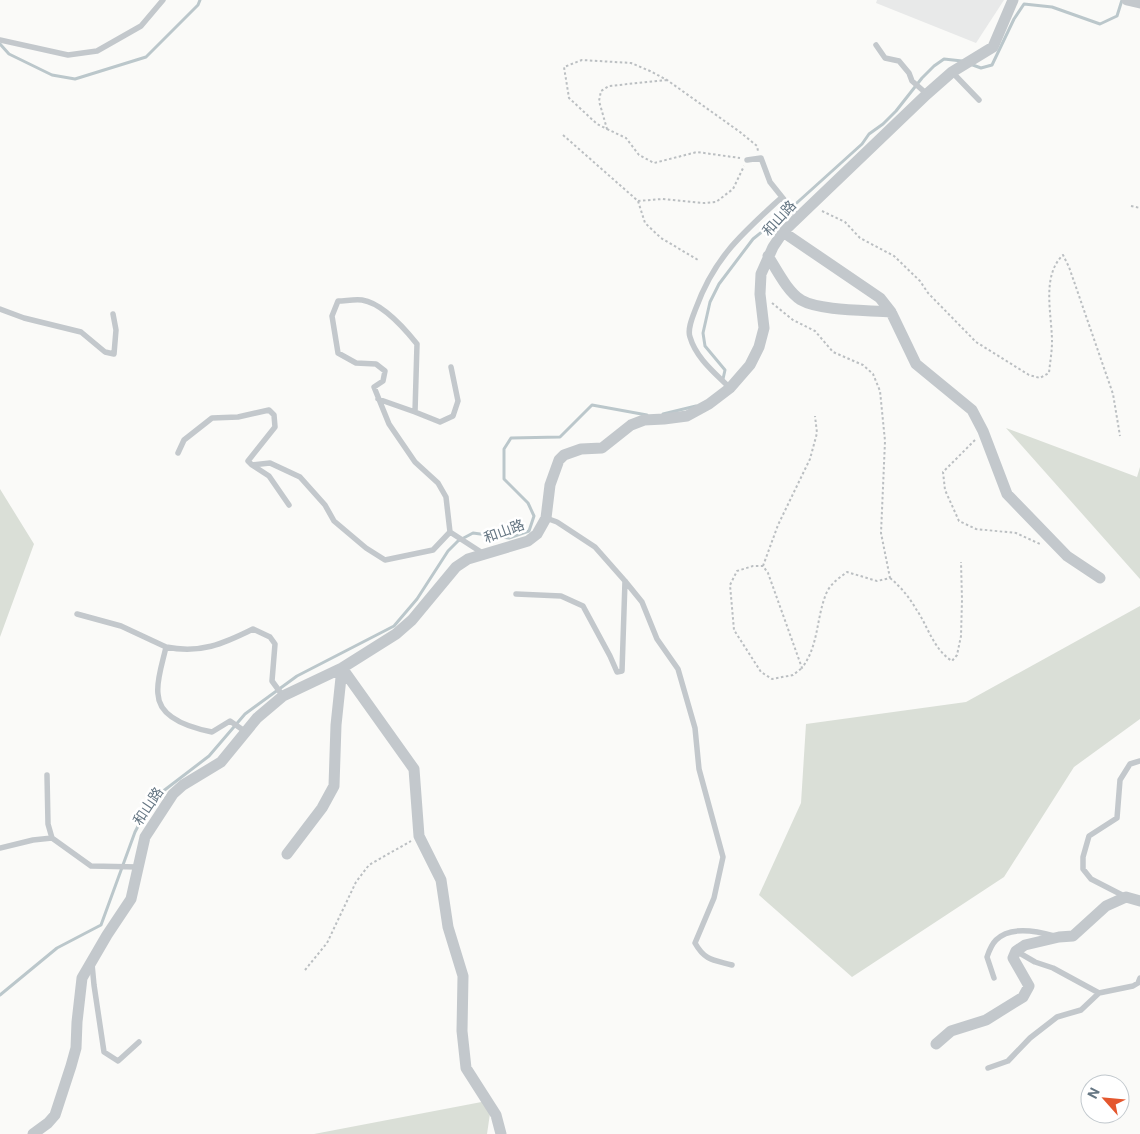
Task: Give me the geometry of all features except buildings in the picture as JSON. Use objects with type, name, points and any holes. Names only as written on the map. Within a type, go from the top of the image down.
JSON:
[{"type":"street","name":"和山路","points":[[33,1134],[55,1115],[76,1048],[82,978],[131,899],[145,837],[172,794],[221,762],[270,706],[283,696],[342,668],[402,629],[412,620],[456,568],[468,559],[528,541],[537,534],[546,518],[550,485],[559,460],[564,454],[581,449],[602,448],[631,425],[644,420],[664,420],[687,416],[709,404],[730,388],[750,365],[758,348],[764,328],[760,294],[761,274],[768,256],[783,232],[927,94],[952,72],[993,47],[1013,0]]},
{"type":"street","points":[[1127,0],[1140,3]]},
{"type":"street","points":[[783,232],[880,298],[891,312],[916,364],[972,410],[984,432],[1007,494],[1067,556],[1100,578]]},
{"type":"street","points":[[768,256],[791,291],[802,300],[829,308],[891,312]]},
{"type":"street","points":[[342,668],[414,769],[419,836],[441,880],[448,927],[463,976],[462,1031],[466,1068],[496,1114],[502,1134]]},
{"type":"street","points":[[287,854],[322,808],[334,786],[336,725],[342,668]]},
{"type":"street","points":[[936,1044],[951,1031],[986,1020],[1023,997],[1029,986],[1013,958],[1016,952],[1025,945],[1072,936],[1106,906],[1126,897],[1140,901]]},
{"type":"lane","points":[[0,40],[68,54],[97,51],[141,26],[163,0]]},
{"type":"lane","points":[[876,44],[884,58],[899,61],[909,73],[912,81],[927,94]]},
{"type":"lane","points":[[952,72],[979,100]]},
{"type":"lane","points":[[747,160],[761,158],[770,182],[798,217]]},
{"type":"lane","points":[[730,388],[700,358],[689,336],[692,318],[703,290],[718,261],[746,230],[782,198]]},
{"type":"lane","points":[[252,465],[270,463],[300,477],[325,505],[334,521],[366,548],[385,560],[433,550],[450,532],[446,497],[438,483],[415,462],[389,424],[374,388],[383,381],[385,371],[376,364],[356,363],[338,354],[332,316],[338,301],[363,300],[382,309],[402,324],[417,344],[415,412]]},
{"type":"lane","points":[[0,309],[24,318],[81,332],[105,352],[114,354],[116,330],[113,314]]},
{"type":"lane","points":[[378,399],[440,422],[453,416],[458,401],[451,367]]},
{"type":"lane","points":[[178,453],[184,440],[212,418],[238,417],[270,410],[274,415],[275,427],[248,461],[269,476],[289,505]]},
{"type":"lane","points":[[546,518],[557,522],[595,547],[625,581],[642,602],[656,638],[678,669],[695,728],[699,769],[723,857],[714,898],[695,944],[701,954],[709,960],[732,965]]},
{"type":"lane","points":[[450,532],[484,554]]},
{"type":"lane","points":[[516,594],[560,596],[582,606],[617,672],[622,670],[625,581]]},
{"type":"lane","points":[[77,614],[120,626],[166,647],[184,651],[221,644],[253,629],[270,637],[276,644],[272,680],[283,696]]},
{"type":"lane","points":[[166,647],[157,693],[160,703],[167,714],[195,728],[212,732],[230,721],[246,732]]},
{"type":"lane","points":[[1126,897],[1091,878],[1083,869],[1083,857],[1088,836],[1117,818],[1120,780],[1130,764],[1140,761]]},
{"type":"lane","points":[[47,776],[48,824],[52,838],[91,866],[139,867]]},
{"type":"lane","points":[[0,848],[33,840],[52,838]]},
{"type":"lane","points":[[994,978],[987,957],[994,941],[1003,934],[1026,931],[1044,933],[1059,938]]},
{"type":"lane","points":[[1016,952],[1052,968],[1099,993]]},
{"type":"lane","points":[[92,960],[104,1052],[118,1061],[139,1042]]},
{"type":"lane","points":[[988,1068],[1008,1061],[1030,1038],[1057,1017],[1081,1010],[1099,993],[1133,986],[1140,978]]},
{"type":"path","points":[[638,201],[662,199],[704,204],[716,202],[733,189],[747,160],[735,156],[698,152],[654,163],[639,155],[626,138],[596,124],[570,98],[564,66],[582,60],[631,63],[650,71],[667,80],[751,141],[757,146],[761,158]]},
{"type":"path","points":[[606,129],[599,101],[601,91],[609,86],[667,80]]},
{"type":"path","points":[[563,135],[638,201],[645,223],[661,238],[698,260]]},
{"type":"path","points":[[811,206],[845,222],[860,238],[894,256],[920,281],[928,293],[976,342],[1028,375],[1040,378],[1049,373],[1052,343],[1049,290],[1056,262],[1063,255],[1069,267],[1108,378],[1113,394],[1120,436]]},
{"type":"path","points":[[1131,206],[1140,208]]},
{"type":"path","points":[[760,294],[793,320],[815,331],[833,352],[863,365],[873,374],[880,391],[885,441],[881,533],[890,578],[899,586],[917,609],[928,633],[945,656],[952,661],[958,655],[960,636],[962,600],[961,562]]},
{"type":"path","points":[[763,566],[778,525],[810,459],[817,433],[815,416]]},
{"type":"path","points":[[984,432],[943,472],[945,490],[959,521],[976,529],[1016,534],[1042,545]]},
{"type":"path","points":[[763,566],[753,566],[737,571],[730,585],[734,630],[761,672],[772,678],[793,675],[802,668],[809,658],[826,593],[835,580],[847,572],[877,581],[890,578]]},
{"type":"path","points":[[763,566],[768,573],[802,668]]},
{"type":"path","points":[[304,970],[328,942],[356,882],[369,864],[419,836]]},
{"type":"shaded area","points":[[877,0],[1004,0],[976,43],[876,3]]},
{"type":"shaded area","points":[[1006,428],[1137,477],[1140,467],[1140,579]]},
{"type":"shaded area","points":[[0,489],[34,544],[0,637]]},
{"type":"shaded area","points":[[1140,606],[1140,719],[1074,767],[1004,877],[852,977],[759,895],[801,803],[806,724],[966,702]]},
{"type":"shaded area","points":[[492,1100],[487,1134],[314,1134]]},
{"type":"waterway","points":[[0,44],[9,54],[52,75],[75,79],[146,57],[198,5],[200,0]]},
{"type":"waterway","points":[[970,64],[981,68],[992,65],[1014,19],[1024,4],[1052,7],[1100,24],[1117,16],[1122,0]]},
{"type":"waterway","points":[[723,379],[725,370],[705,346],[703,333],[710,302],[719,284],[753,239],[790,209],[862,144],[869,134],[883,124],[934,66],[944,59],[962,61]]},
{"type":"waterway","points":[[0,995],[57,948],[101,925],[135,832],[145,813],[162,792],[209,756],[245,714],[297,676],[394,626],[417,599],[448,551],[458,541],[473,533],[509,538],[529,531],[534,516],[528,503],[504,479],[504,449],[511,438],[560,437],[592,405],[647,415]]},
{"type":"waterway","points":[[663,414],[696,406]]}]
